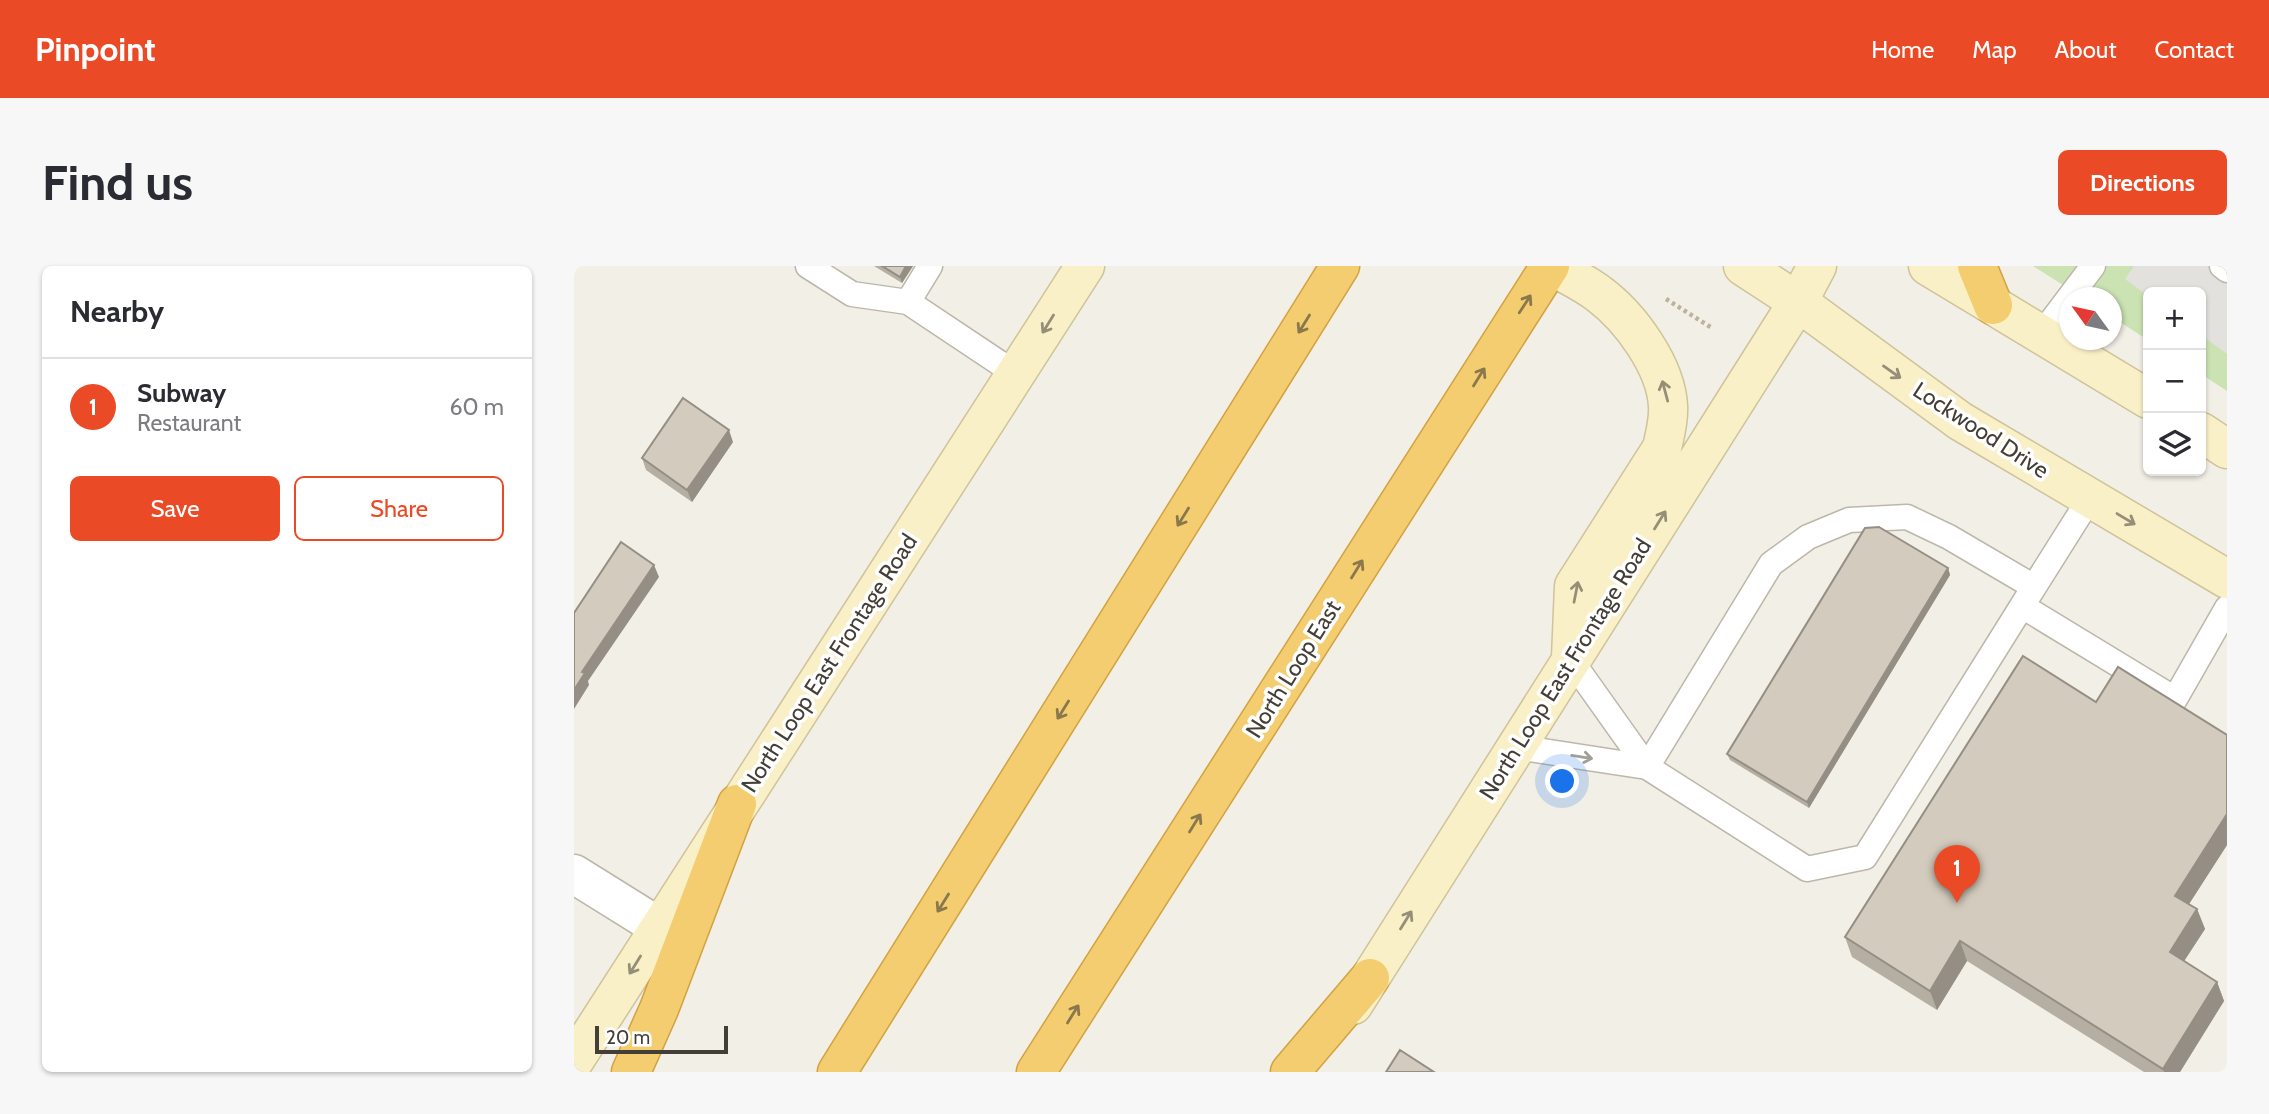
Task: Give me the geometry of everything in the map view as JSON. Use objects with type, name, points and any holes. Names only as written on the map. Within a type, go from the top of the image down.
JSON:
[{"type":"highway","points":[[837,1072],[1340,266]]},
{"type":"highway","name":"North Loop East","points":[[1037,1072],[1551,266]]},
{"type":"highway","points":[[1977,266],[1993,305]]},
{"type":"highway","points":[[631,1072],[659,1009],[737,804]]},
{"type":"highway","points":[[1290,1072],[1370,978]]},
{"type":"main road","name":"North Loop East Frontage Road","points":[[574,1061],[1085,266]]},
{"type":"main road","points":[[1551,266],[1599,294],[1631,326],[1664,384],[1668,405],[1668,427],[1661,448],[1574,586],[1571,660]]},
{"type":"main road","name":"Lockwood Drive","points":[[1744,266],[1798,302],[1960,421],[2227,579]]},
{"type":"main road","name":"North Loop East Frontage Road","points":[[1311,1072],[1798,302],[1817,266]]},
{"type":"main road","points":[[1928,266],[2143,396]]},
{"type":"main road","points":[[2206,435],[2227,449]]},
{"type":"street","points":[[574,874],[659,927]]},
{"type":"lane","points":[[908,302],[930,266]]},
{"type":"lane","points":[[2041,335],[2093,266]]},
{"type":"lane","points":[[2222,266],[2227,270]]},
{"type":"lane","points":[[816,268],[852,294],[908,302],[1016,374]]},
{"type":"lane","points":[[1571,660],[1647,767],[1807,869],[1865,857],[2091,498]]},
{"type":"lane","points":[[1647,767],[1772,564],[1808,537],[1849,520],[1907,517],[1949,537],[2028,597],[2175,699],[2227,608]]},
{"type":"lane","points":[[1516,747],[1647,767]]},
{"type":"green space","points":[[2033,266],[2227,266],[2227,391],[2206,377],[2206,287],[2143,287],[2143,337],[2122,323],[2122,287],[2066,287]]},
{"type":"shaded area","points":[[2134,266],[2227,266],[2227,354],[2206,339],[2206,287],[2143,287],[2143,292],[2125,279]]},
{"type":"building","points":[[882,266],[906,266],[900,277]]},
{"type":"building","points":[[683,398],[729,430],[687,490],[642,458]]},
{"type":"building","points":[[1879,527],[1948,568],[1807,802],[1727,754],[1865,528]]},
{"type":"building","points":[[621,542],[654,565],[582,672],[585,673],[574,690],[574,613]]},
{"type":"building","points":[[2023,656],[2096,702],[2118,667],[2227,735],[2227,814],[2175,896],[2197,909],[2170,952],[2217,982],[2163,1069],[1960,941],[1930,991],[1845,937]]},
{"type":"building","points":[[1400,1050],[1434,1072],[1386,1072]]},
{"type":"place","name":"Subway","points":[[1957,903]]}]
